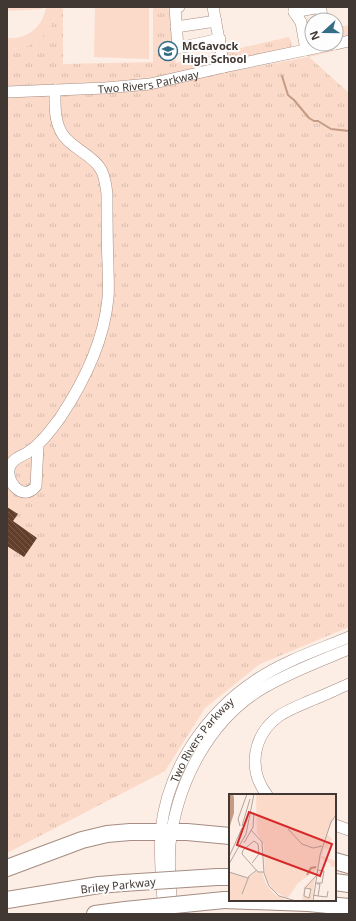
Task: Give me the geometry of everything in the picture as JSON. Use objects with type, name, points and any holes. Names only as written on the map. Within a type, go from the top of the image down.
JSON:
[{"type":"highway","points":[[7,868],[82,840],[107,834],[130,832],[187,832],[229,836]]},
{"type":"highway","points":[[336,861],[349,865]]},
{"type":"highway","name":"Briley Parkway","points":[[7,900],[99,885],[223,877]]},
{"type":"highway","points":[[336,882],[349,884]]},
{"type":"highway","points":[[95,914],[229,900]]},
{"type":"highway","points":[[252,901],[308,903],[349,907]]},
{"type":"street","points":[[179,7],[175,8],[178,48],[220,39]]},
{"type":"street","points":[[213,7],[224,67]]},
{"type":"street","points":[[304,39],[301,22],[294,10],[320,7]]},
{"type":"street","points":[[176,28],[216,21]]},
{"type":"street","name":"Two Rivers Parkway","points":[[7,92],[150,84],[304,50]]},
{"type":"street","points":[[38,446],[53,428],[73,399],[86,376],[102,333],[108,298],[105,179],[101,168],[68,141],[62,134],[57,121],[55,90]]},
{"type":"street","name":"Two Rivers Parkway","points":[[164,914],[162,871],[167,832],[168,797],[177,774],[191,746],[218,711],[236,694],[256,679],[278,667],[349,637]]},
{"type":"street","name":"Two Rivers Parkway","points":[[172,914],[167,832],[180,801],[187,778],[210,737],[243,703],[262,689],[282,677],[349,649]]},
{"type":"street","points":[[266,794],[257,776],[255,759],[257,746],[266,729],[284,713],[349,684]]},
{"type":"street","points":[[336,825],[349,830]]},
{"type":"green space","points":[[7,7],[42,7],[42,9],[7,11]]},
{"type":"green space","points":[[46,7],[57,7],[55,16],[47,32],[34,43],[26,47],[7,49],[7,38],[21,37],[33,31],[41,21]]},
{"type":"green space","points":[[57,7],[63,7],[63,64],[153,62],[153,7],[172,7],[172,41],[176,63],[213,55],[212,51],[215,48],[220,63],[186,73],[139,80],[7,87],[7,49],[26,47],[41,38],[51,25]]},
{"type":"green space","points":[[95,7],[149,7],[149,59],[94,57]]},
{"type":"green space","points":[[349,25],[349,37],[344,38],[344,26]]},
{"type":"green space","points":[[289,37],[292,43],[291,48],[230,61],[228,59],[225,46],[227,44],[230,45],[232,50]]},
{"type":"green space","points":[[349,45],[349,47],[344,48],[344,46]]},
{"type":"green space","points":[[320,52],[329,52],[309,57],[349,93],[349,627],[260,664],[205,708],[165,771],[7,853],[7,89],[185,80],[308,57],[308,55]]},
{"type":"building","points":[[7,507],[18,514],[13,521],[37,538],[24,557],[7,546]]},
{"type":"waterway","points":[[282,76],[288,95],[309,118],[314,121],[318,121],[331,129],[349,131]]},
{"type":"place","name":"McGavock High School","points":[[168,51]]}]
